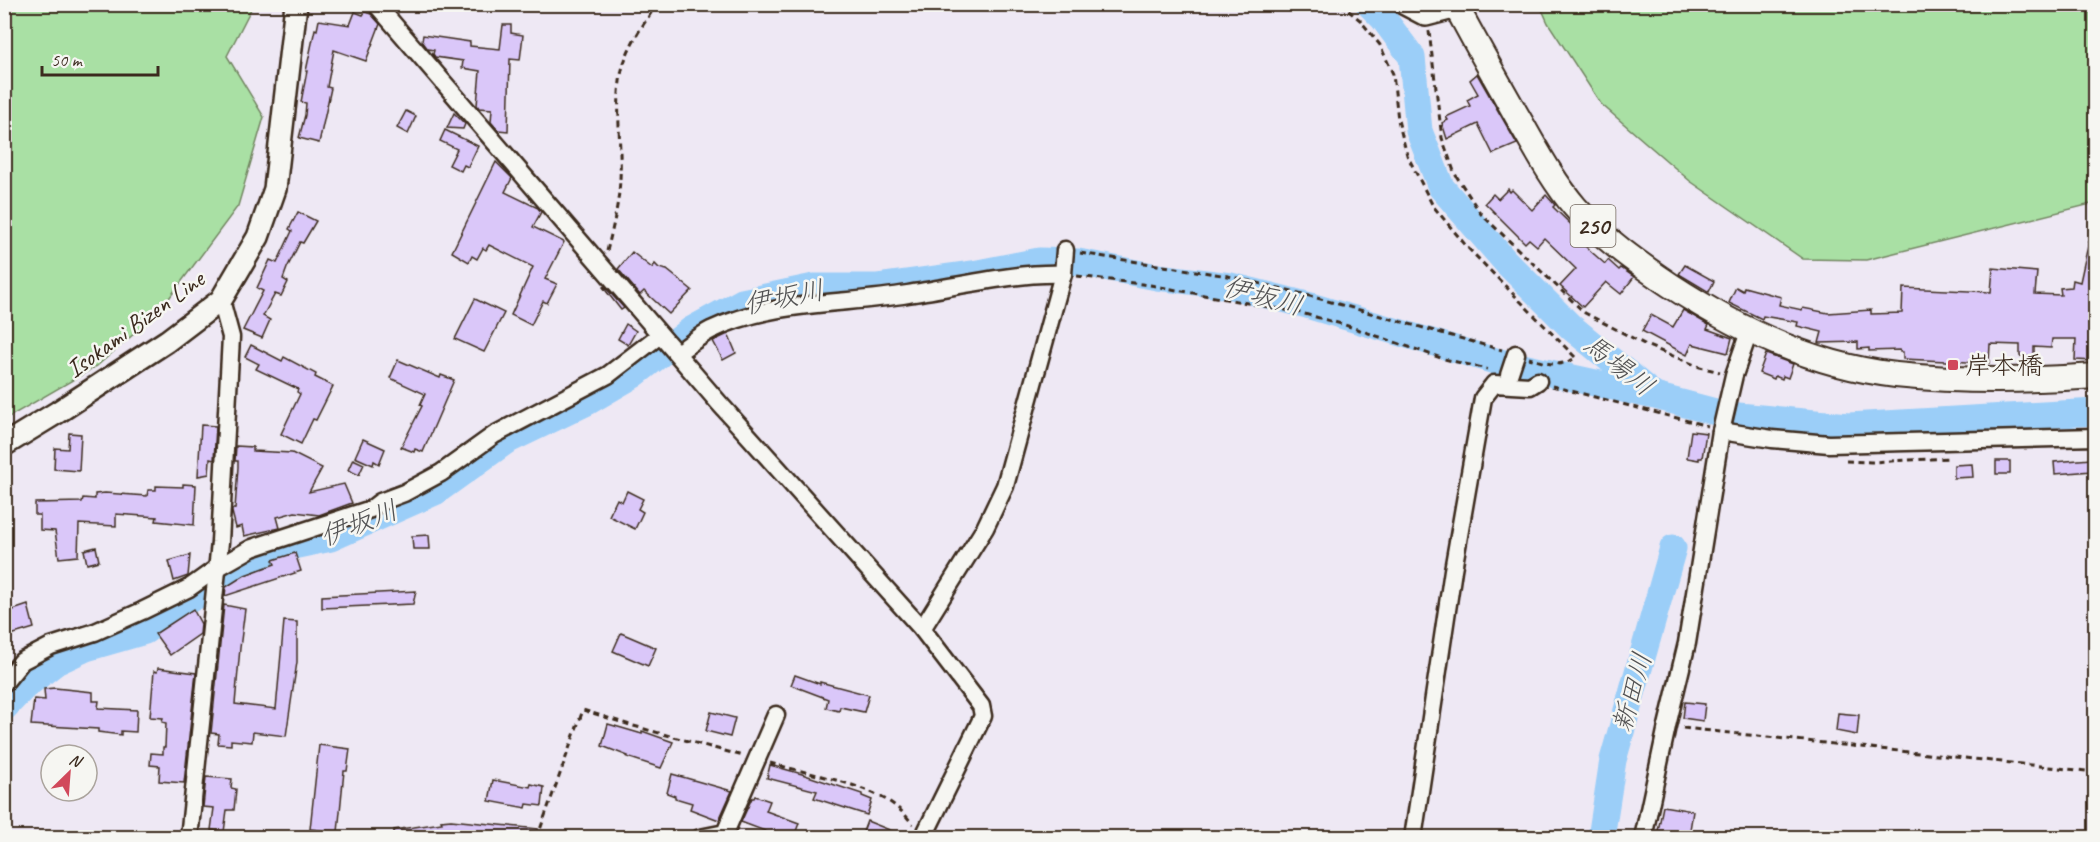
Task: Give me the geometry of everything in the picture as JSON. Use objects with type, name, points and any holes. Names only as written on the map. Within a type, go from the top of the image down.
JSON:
[{"type":"highway","name":"250","points":[[1456,6],[1553,178],[1575,208],[1600,233],[1632,258],[1699,304],[1749,332],[1818,357],[1894,375],[1973,380],[2045,380],[2096,376]]},
{"type":"main road","name":"Isokami Bizen Line","points":[[4,445],[167,341],[221,300],[258,237],[275,189],[296,4]]},
{"type":"main road","points":[[1405,4],[1426,15],[1456,6]]},
{"type":"street","points":[[376,4],[719,403],[922,629],[981,706],[983,716],[923,837]]},
{"type":"street","points":[[4,683],[22,662],[51,646],[95,632],[142,611],[189,588],[252,548],[371,509],[380,502],[404,493],[441,473],[494,435],[669,344],[767,312],[809,303],[879,299],[1018,277],[1064,262]]},
{"type":"street","points":[[922,629],[985,528],[1005,486],[1064,262]]},
{"type":"street","points":[[189,837],[215,595],[231,337],[221,300]]},
{"type":"street","points":[[1643,837],[1687,643],[1722,428],[1733,380],[1749,332]]},
{"type":"street","points":[[1413,837],[1453,570],[1483,398],[1494,384],[1530,386],[1538,381]]},
{"type":"street","points":[[1722,428],[1772,439],[1829,444],[2096,437]]},
{"type":"street","points":[[700,837],[725,833],[776,715]]},
{"type":"path","points":[[603,267],[615,221],[620,179],[619,95],[624,61],[641,28],[657,4]]},
{"type":"path","points":[[1064,262],[1150,285],[1302,313],[1345,325],[1444,359],[1554,365],[1564,364],[1576,358],[1468,248],[1433,206],[1407,155],[1398,120],[1393,74],[1380,45],[1359,20],[1340,4]]},
{"type":"path","points":[[1426,15],[1442,138],[1455,174],[1481,214],[1585,313],[1648,346],[1733,380]]},
{"type":"path","points":[[1064,262],[1249,281],[1292,291],[1513,364]]},
{"type":"path","points":[[1538,381],[1722,428]]},
{"type":"path","points":[[537,837],[583,711],[875,794],[899,809],[923,837]]},
{"type":"path","points":[[1667,726],[2096,772]]},
{"type":"green space","points":[[4,5],[253,5],[227,56],[264,117],[238,206],[158,313],[97,366],[9,417],[4,414]]},
{"type":"green space","points":[[1540,5],[2095,5],[2095,203],[1866,260],[1803,259],[1690,181],[1601,104],[1548,23]]},
{"type":"building","points":[[355,12],[363,15],[365,12],[371,14],[380,24],[366,61],[334,50],[327,87],[331,88],[319,143],[299,138],[305,115],[306,103],[301,102],[306,71],[319,20],[350,25]]},
{"type":"building","points":[[503,25],[511,25],[511,33],[523,35],[520,60],[510,59],[508,131],[498,130],[491,122],[492,109],[479,108],[477,105],[480,71],[462,68],[463,61],[435,57],[434,50],[428,49],[422,41],[423,35],[470,42],[470,46],[500,49]]},
{"type":"building","points":[[1477,74],[1517,144],[1493,154],[1478,124],[1447,139],[1442,123],[1448,120],[1446,117],[1470,106],[1467,100],[1478,94],[1470,80]]},
{"type":"building","points":[[406,111],[416,116],[408,134],[397,128]]},
{"type":"building","points":[[454,113],[465,124],[463,129],[447,128]]},
{"type":"building","points":[[445,130],[478,146],[468,167],[464,165],[461,171],[449,165],[457,149],[440,141]]},
{"type":"building","points":[[496,162],[512,178],[505,192],[538,208],[541,212],[533,227],[564,242],[545,279],[557,284],[547,303],[543,301],[531,325],[511,315],[533,267],[489,245],[486,250],[483,248],[477,259],[472,256],[469,262],[452,252]]},
{"type":"building","points":[[1508,189],[1510,192],[1512,190],[1532,210],[1546,195],[1555,205],[1553,207],[1590,243],[1586,247],[1605,264],[1608,260],[1619,270],[1621,268],[1634,277],[1621,294],[1606,282],[1583,307],[1560,286],[1576,269],[1544,238],[1537,246],[1529,239],[1525,243],[1485,203],[1493,194],[1498,199]]},
{"type":"building","points":[[298,212],[316,221],[303,243],[300,242],[287,268],[283,279],[288,282],[281,296],[275,294],[263,316],[270,320],[262,338],[243,330],[263,291],[257,288],[270,260],[277,263],[292,231],[289,229]]},
{"type":"building","points":[[2090,236],[2096,237],[2096,361],[2075,360],[2076,339],[2052,339],[2051,348],[2034,347],[2034,357],[2020,356],[2020,345],[1990,344],[1989,363],[1903,359],[1903,352],[1900,350],[1858,349],[1858,342],[1819,343],[1822,332],[1797,326],[1798,322],[1763,316],[1762,319],[1729,303],[1736,287],[1743,291],[1744,287],[1781,297],[1779,305],[1802,310],[1803,308],[1828,313],[1871,310],[1871,314],[1902,313],[1903,288],[1991,292],[1993,268],[2037,272],[2035,294],[2061,295],[2060,288],[2072,287],[2073,280],[2080,282]]},
{"type":"building","points":[[632,252],[652,268],[655,264],[667,270],[692,290],[669,314],[644,291],[640,295],[618,269]]},
{"type":"building","points":[[1685,265],[1714,281],[1709,292],[1679,274]]},
{"type":"building","points":[[604,286],[624,308],[621,310]]},
{"type":"building","points":[[475,299],[504,313],[484,352],[455,339]]},
{"type":"building","points":[[1683,310],[1709,325],[1707,329],[1732,338],[1728,353],[1692,344],[1687,355],[1642,331],[1651,315],[1673,327]]},
{"type":"building","points":[[626,324],[636,331],[628,345],[618,339]]},
{"type":"building","points":[[728,334],[736,353],[723,360],[713,341]]},
{"type":"building","points":[[251,345],[282,361],[284,357],[333,386],[301,444],[281,434],[300,394],[297,392],[298,389],[256,369],[259,364],[245,357]]},
{"type":"building","points":[[1766,354],[1793,364],[1788,378],[1783,376],[1782,379],[1775,376],[1774,379],[1759,373]]},
{"type":"building","points":[[398,360],[440,378],[441,375],[454,380],[423,452],[415,449],[414,452],[401,447],[422,406],[420,405],[425,394],[390,378]]},
{"type":"building","points":[[201,425],[216,426],[214,460],[210,459],[209,474],[198,476]]},
{"type":"building","points":[[1691,431],[1706,433],[1702,458],[1699,460],[1687,458]]},
{"type":"building","points":[[69,433],[81,434],[79,471],[54,469],[55,448],[68,449]]},
{"type":"building","points":[[363,439],[385,449],[379,464],[374,461],[373,465],[355,457]]},
{"type":"building","points":[[236,446],[253,447],[253,451],[292,453],[322,468],[309,492],[344,484],[352,503],[319,515],[295,512],[277,517],[280,528],[244,536],[242,526],[236,528],[232,512],[232,509],[235,509],[238,467],[238,461],[235,461]]},
{"type":"building","points":[[353,459],[364,464],[359,475],[348,470]]},
{"type":"building","points":[[2091,459],[2092,471],[2055,474],[2054,462]]},
{"type":"building","points":[[1996,461],[2010,461],[2010,474],[1996,474]]},
{"type":"building","points":[[1972,464],[1973,477],[1954,478],[1954,465]]},
{"type":"building","points":[[183,484],[196,485],[194,525],[156,521],[157,517],[116,514],[116,526],[79,524],[78,556],[59,558],[55,531],[40,530],[40,515],[35,515],[35,503],[82,502],[83,498],[95,499],[95,494],[105,493],[147,496],[148,490],[156,490],[156,486],[183,487]]},
{"type":"building","points":[[627,491],[643,499],[638,509],[643,512],[635,529],[609,516],[617,499],[622,502]]},
{"type":"building","points":[[429,535],[430,549],[413,549],[412,536]]},
{"type":"building","points":[[96,547],[99,561],[87,564],[84,550]]},
{"type":"building","points":[[295,553],[301,571],[225,596],[226,587],[245,575],[275,564],[273,560]]},
{"type":"building","points":[[190,555],[188,576],[174,581],[169,561]]},
{"type":"building","points":[[416,591],[413,604],[322,608],[322,596]]},
{"type":"building","points":[[28,605],[34,628],[4,637],[4,613]]},
{"type":"building","points":[[224,605],[245,609],[235,704],[276,709],[284,621],[297,622],[297,662],[286,736],[253,732],[252,742],[231,740],[231,745],[218,744],[219,734],[211,733]]},
{"type":"building","points":[[193,609],[201,624],[200,634],[170,655],[155,634]]},
{"type":"building","points":[[621,633],[656,648],[648,666],[613,651]]},
{"type":"building","points":[[158,668],[196,673],[184,783],[159,781],[160,766],[150,765],[151,753],[163,754],[163,747],[165,747],[166,723],[162,722],[163,718],[150,717],[154,671],[157,672]]},
{"type":"building","points":[[795,675],[820,684],[820,682],[869,695],[864,712],[840,707],[839,711],[826,708],[828,699],[791,685]]},
{"type":"building","points":[[44,689],[93,692],[93,701],[99,701],[98,708],[137,710],[136,732],[121,731],[121,735],[98,732],[98,729],[31,725],[34,699],[45,700]]},
{"type":"building","points":[[1685,702],[1705,704],[1703,721],[1683,718]]},
{"type":"building","points":[[711,712],[735,718],[730,737],[706,731]]},
{"type":"building","points":[[1838,713],[1859,715],[1857,735],[1836,731]]},
{"type":"building","points":[[608,724],[642,734],[642,731],[673,742],[661,768],[602,746]]},
{"type":"building","points":[[319,745],[350,749],[347,771],[344,771],[338,832],[310,829]]},
{"type":"building","points":[[770,765],[862,794],[872,800],[867,815],[814,798],[817,791],[767,778]]},
{"type":"building","points":[[672,774],[732,791],[719,820],[690,809],[692,803],[667,793]]},
{"type":"building","points":[[206,777],[232,779],[231,788],[236,789],[234,810],[227,810],[224,832],[211,830],[214,808],[203,807]]},
{"type":"building","points":[[493,780],[530,787],[531,784],[544,787],[542,806],[527,804],[526,808],[489,801]]},
{"type":"building","points":[[755,796],[770,801],[766,811],[799,823],[794,837],[781,837],[741,822]]},
{"type":"building","points":[[1663,806],[1693,811],[1689,836],[1658,831]]},
{"type":"building","points":[[451,820],[538,829],[538,837],[394,837],[394,830]]},
{"type":"building","points":[[867,821],[907,837],[861,837]]},
{"type":"waterway","name":"馬場川","points":[[1369,4],[1383,18],[1412,57],[1419,131],[1441,187],[1505,261],[1571,327],[1652,394]]},
{"type":"waterway","name":"伊坂川","points":[[4,708],[25,686],[56,662],[86,648],[145,631],[181,604],[288,547],[331,538],[435,492],[506,441],[587,402],[635,374],[691,330],[742,302],[814,287],[878,287],[973,274],[1039,261],[1078,262],[1157,277],[1231,286],[1307,305],[1495,361],[1655,396],[1727,415],[1849,426],[2096,412]]},
{"type":"waterway","name":"新田川","points":[[1601,838],[1613,760],[1673,548]]},
{"type":"place","name":"岸本橋","points":[[1953,365]]}]
